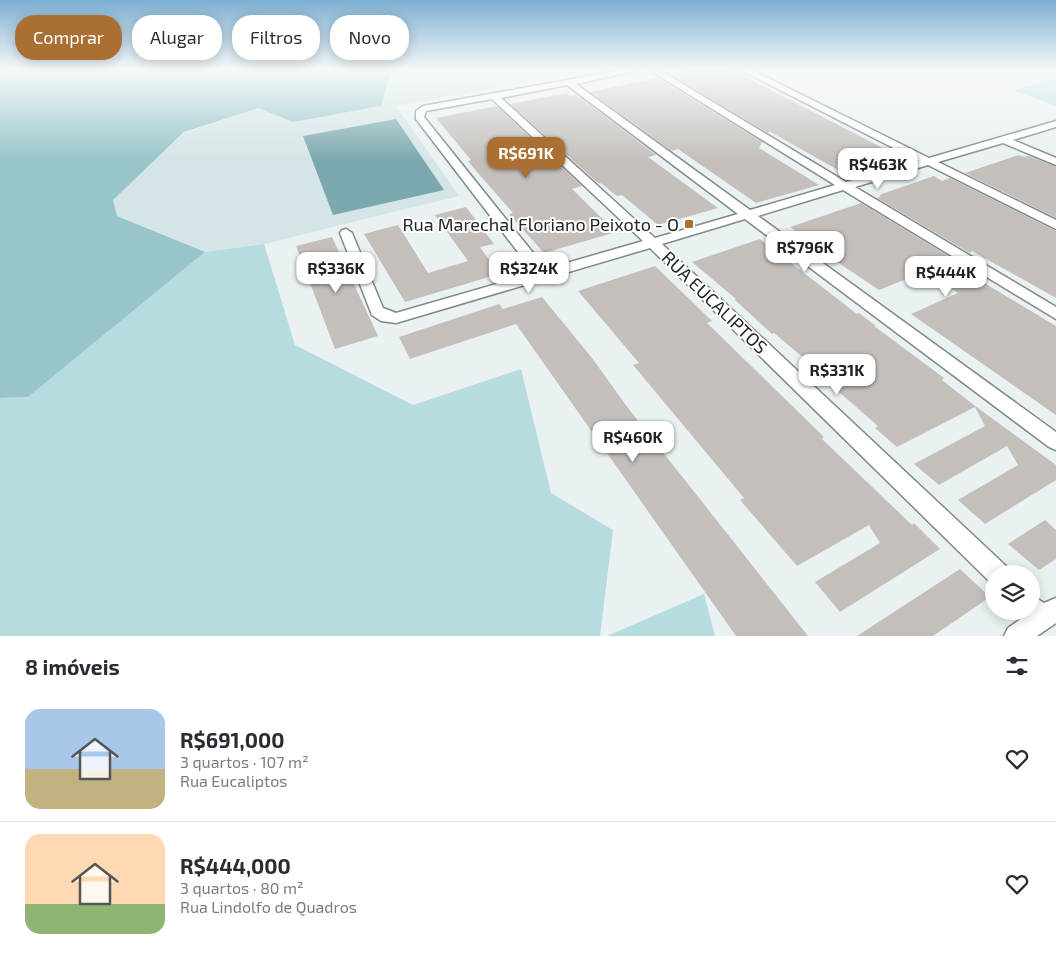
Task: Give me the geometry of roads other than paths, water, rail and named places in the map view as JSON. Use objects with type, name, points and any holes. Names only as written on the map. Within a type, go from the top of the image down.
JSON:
[{"type":"street","points":[[468,101],[423,109],[419,113],[419,117],[543,275]]},
{"type":"street","name":"RUA EUCALIPTOS","points":[[499,101],[653,242],[989,565]]},
{"type":"street","points":[[593,101],[750,214],[1056,442]]},
{"type":"street","points":[[704,101],[1056,314]]},
{"type":"street","points":[[807,101],[1056,225]]},
{"type":"street","points":[[346,233],[378,311],[386,318],[396,318],[1056,124]]},
{"type":"street","points":[[1003,140],[1056,162]]},
{"type":"street","points":[[1016,636],[1044,611]]},
{"type":"place","name":"Rua Marechal Floriano Peixoto - O","points":[[689,224]]}]
